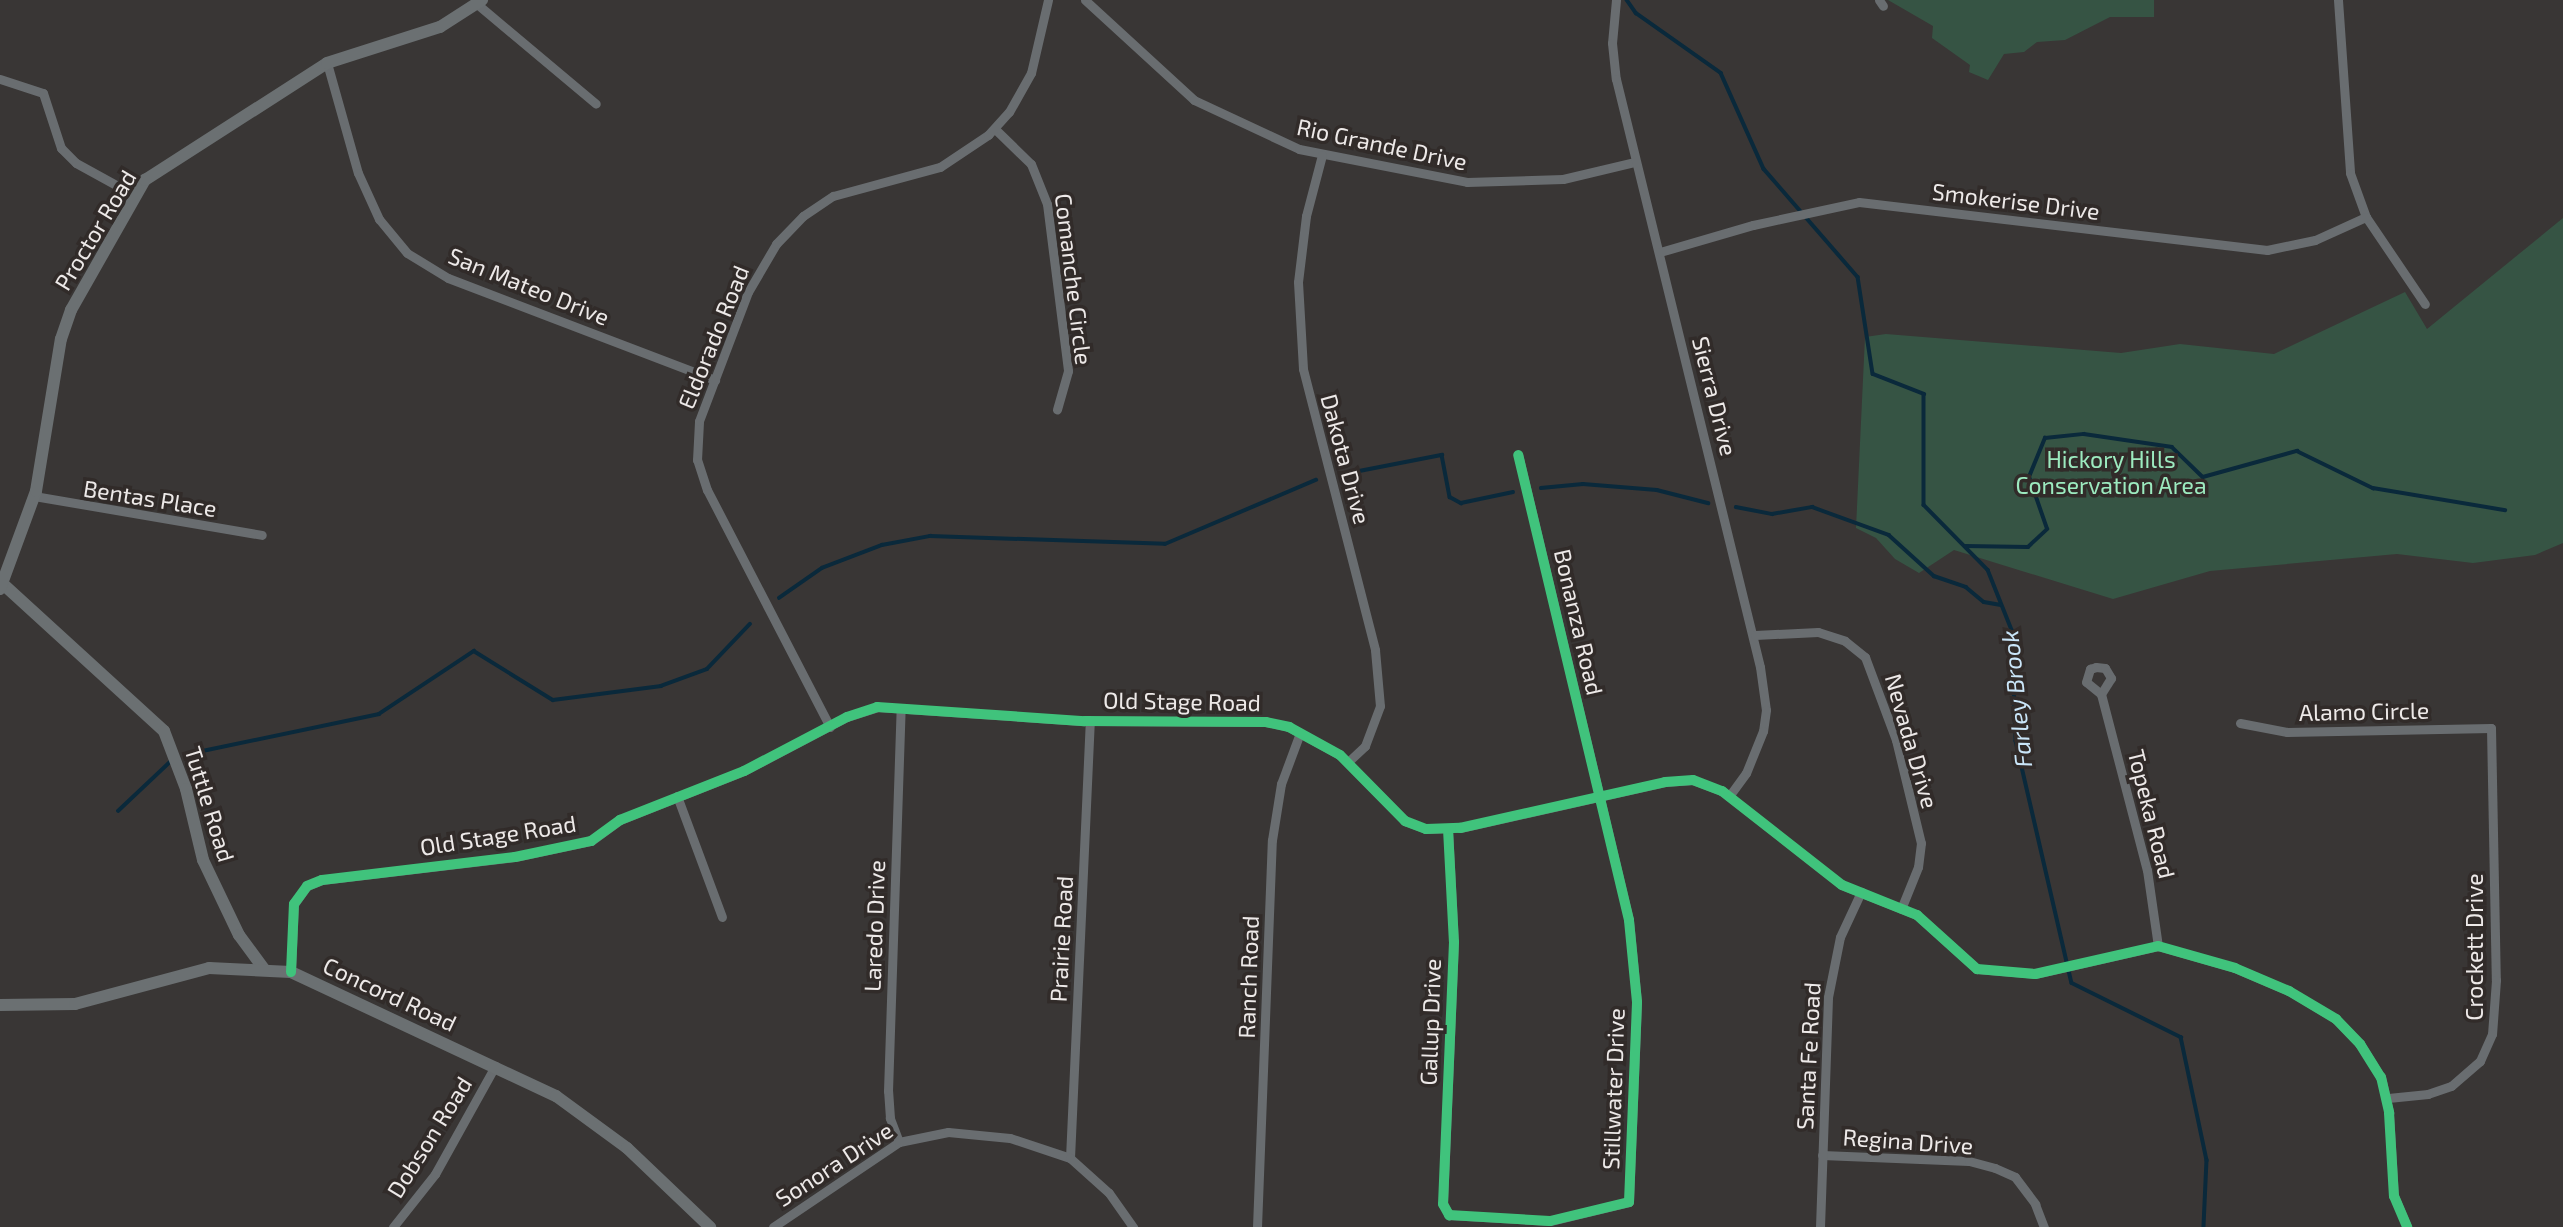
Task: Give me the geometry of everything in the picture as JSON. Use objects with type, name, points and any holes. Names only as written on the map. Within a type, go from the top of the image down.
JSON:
[{"type":"main road","name":"Proctor Road","points":[[1,586],[34,496],[50,423],[61,339],[71,310],[145,180],[180,155],[327,64],[440,27],[480,2]]},
{"type":"main road","name":"Tuttle Road","points":[[1,586],[164,731],[186,789],[208,873],[239,935],[264,969]]},
{"type":"main road","name":"Concord Road","points":[[0,1005],[75,1004],[209,968],[291,972],[495,1066],[586,1117],[627,1148],[710,1227]]},
{"type":"street","name":"Eldorado Road","points":[[830,727],[699,469],[697,430],[760,266],[794,224],[851,188],[948,163],[995,128],[1031,73],[1048,0]]},
{"type":"street","name":"Rio Grande Drive","points":[[1085,0],[1194,100],[1237,124],[1322,155],[1427,177],[1510,183],[1563,179],[1635,162]]},
{"type":"street","name":"Sierra Drive","points":[[1616,0],[1612,43],[1616,79],[1755,635],[1766,710],[1763,731],[1746,773],[1730,796]]},
{"type":"street","points":[[2338,0],[2350,173],[2366,217],[2425,304]]},
{"type":"street","points":[[480,2],[596,104]]},
{"type":"street","name":"San Mateo Drive","points":[[327,64],[358,173],[379,219],[407,253],[448,278],[715,380]]},
{"type":"street","points":[[0,79],[43,93],[61,148],[76,163],[136,196]]},
{"type":"street","name":"Comanche Circle","points":[[995,128],[1031,164],[1048,204],[1068,371],[1057,409]]},
{"type":"street","name":"Dakota Drive","points":[[1322,155],[1301,249],[1298,291],[1303,369],[1375,650],[1380,706],[1365,746],[1348,762]]},
{"type":"street","name":"Smokerise Drive","points":[[1660,252],[1753,225],[1859,202],[2267,250],[2315,240],[2366,217]]},
{"type":"street","name":"Bonanza Road","points":[[1518,454],[1600,799]]},
{"type":"street","name":"Bentas Place","points":[[34,496],[262,535]]},
{"type":"street","name":"Nevada Drive","points":[[1755,635],[1818,632],[1845,641],[1864,657],[1896,740],[1921,843],[1918,867],[1901,909]]},
{"type":"street","name":"Topeka Road","points":[[2101,694],[2147,870],[2158,946]]},
{"type":"street","name":"Old Stage Road","points":[[291,972],[294,904],[307,886],[322,880],[515,857],[582,843],[677,796],[744,771],[830,727],[877,708],[1090,720],[1266,722],[1300,733],[1348,762],[1405,821],[1426,829],[1448,829],[1600,799],[1665,782],[1693,780],[1730,796],[1803,856],[1861,892],[1917,915],[1977,969],[2001,974],[2035,974],[2158,946],[2235,968],[2289,991],[2336,1019],[2360,1044],[2388,1098],[2394,1196],[2407,1227]]},
{"type":"street","name":"Laredo Drive","points":[[899,1142],[890,1118],[888,1091],[901,709]]},
{"type":"street","name":"Prairie Road","points":[[1070,1158],[1090,720]]},
{"type":"street","name":"Alamo Circle","points":[[2240,723],[2287,732],[2491,728]]},
{"type":"street","name":"Crockett Drive","points":[[2388,1098],[2428,1094],[2461,1080],[2480,1060],[2492,1034],[2496,980],[2491,728]]},
{"type":"street","name":"Ranch Road","points":[[1257,1227],[1272,840],[1281,784],[1300,733]]},
{"type":"street","points":[[677,796],[722,917]]},
{"type":"street","name":"Stillwater Drive","points":[[1449,1215],[1550,1221],[1629,1202],[1637,1002],[1629,920],[1600,799]]},
{"type":"street","name":"Gallup Drive","points":[[1448,829],[1454,942],[1443,1204],[1449,1215]]},
{"type":"street","name":"Santa Fe Road","points":[[1820,1227],[1832,969],[1861,892]]},
{"type":"street","name":"Dobson Road","points":[[393,1227],[435,1174],[495,1066]]},
{"type":"street","name":"Sonora Drive","points":[[773,1227],[899,1142],[929,1133],[960,1132],[1027,1142],[1070,1158],[1109,1193],[1133,1227]]},
{"type":"street","name":"Regina Drive","points":[[1822,1155],[1969,1161],[1995,1168],[2015,1177],[2035,1204],[2044,1227]]},
{"type":"green space","points":[[1888,0],[2154,0],[2154,17],[2110,17],[2065,40],[2037,42],[2024,52],[2004,54],[1988,80],[1969,72],[1970,65],[1932,38],[1933,26]]},
{"type":"green space","name":"Hickory Hills Conservation Area","points":[[2563,218],[2563,543],[2535,555],[2473,563],[2397,554],[2210,571],[2113,599],[1954,550],[1919,573],[1895,559],[1876,538],[1856,528],[1865,337],[1886,334],[2121,353],[2180,344],[2274,354],[2405,292],[2427,329]]},
{"type":"waterway","name":"Farley Brook","points":[[1627,0],[1636,13],[1721,73],[1764,169],[1858,277],[1873,374],[1924,394],[1924,505],[1988,570],[2012,630],[2016,741],[2072,983],[2181,1037],[2207,1160],[2204,1227]]},
{"type":"waterway","points":[[1965,546],[2028,547],[2047,529],[2029,477],[2045,438],[2084,434],[2172,447],[2203,477],[2297,451],[2373,488],[2505,510]]},
{"type":"waterway","points":[[1344,474],[1442,455],[1450,497],[1461,503],[1513,492]]},
{"type":"waterway","points":[[779,598],[822,568],[882,545],[930,536],[1165,544],[1316,480]]},
{"type":"waterway","points":[[1541,488],[1583,484],[1657,490],[1708,503]]},
{"type":"waterway","points":[[1736,507],[1772,514],[1812,507],[1889,535],[1934,576],[1966,587],[1984,602],[2001,605]]},
{"type":"waterway","points":[[193,753],[379,714],[474,651],[553,700],[661,686],[707,669],[750,624]]},
{"type":"waterway","points":[[118,811],[171,761]]},
{"type":"cycle path","points":[[1448,829],[1454,942],[1443,1204],[1449,1215],[1550,1221],[1629,1202],[1637,1002],[1629,920],[1518,455]]},
{"type":"cycle path","points":[[291,972],[294,904],[307,886],[322,880],[515,857],[591,841],[620,820],[744,771],[847,717],[877,707],[1085,721],[1266,722],[1289,727],[1340,755],[1405,821],[1426,829],[1460,828],[1665,782],[1693,780],[1722,791],[1842,885],[1917,915],[1977,969],[2035,974],[2158,946],[2235,968],[2289,991],[2336,1019],[2360,1044],[2381,1077],[2389,1113],[2394,1196],[2407,1227]]}]
